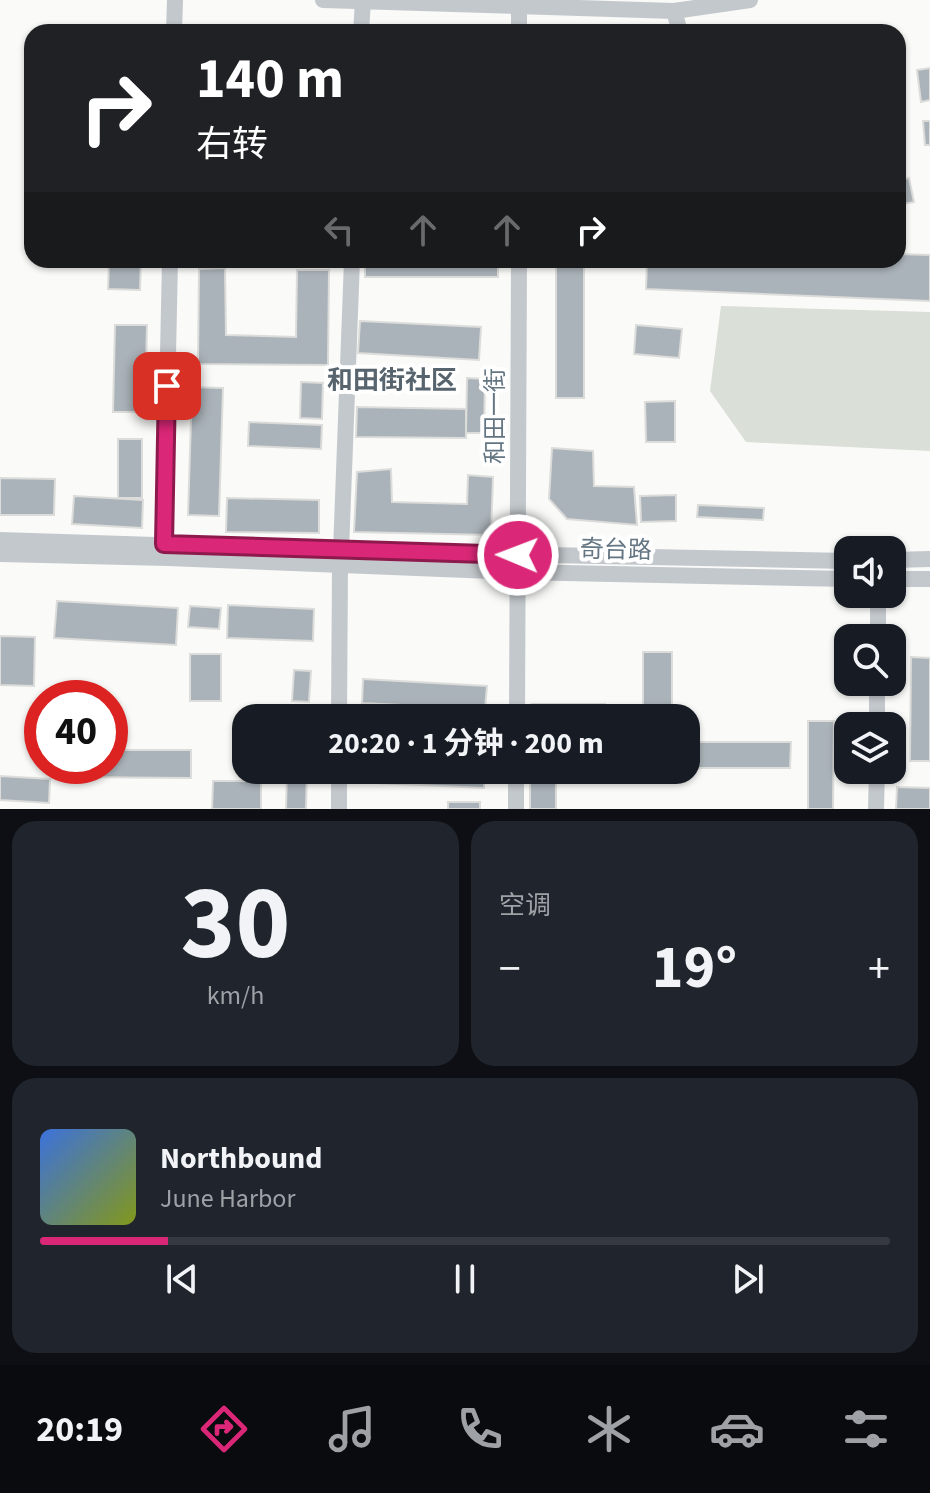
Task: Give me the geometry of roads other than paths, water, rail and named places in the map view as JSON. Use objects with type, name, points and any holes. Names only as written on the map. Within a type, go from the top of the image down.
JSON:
[{"type":"street","points":[[174,24],[175,0]]},
{"type":"street","points":[[323,0],[519,2],[674,11],[750,0]]},
{"type":"street","points":[[362,24],[363,1]]},
{"type":"street","points":[[519,2],[519,24]]},
{"type":"street","points":[[674,11],[678,24]]},
{"type":"street","points":[[164,544],[170,268]]},
{"type":"street","points":[[339,704],[340,558],[352,268]]},
{"type":"street","name":"和田一街","points":[[517,704],[519,268]]},
{"type":"street","name":"奇台路","points":[[0,540],[164,544],[340,558]]},
{"type":"street","name":"奇台路","points":[[0,554],[340,558],[834,578]]},
{"type":"street","points":[[906,559],[930,559]]},
{"type":"street","name":"奇台路","points":[[518,564],[834,561]]},
{"type":"street","points":[[339,784],[339,809]]},
{"type":"street","points":[[516,784],[516,809]]},
{"type":"street","points":[[876,809],[877,784]]},
{"type":"district","name":"和田街社区","points":[[392,380]]}]
